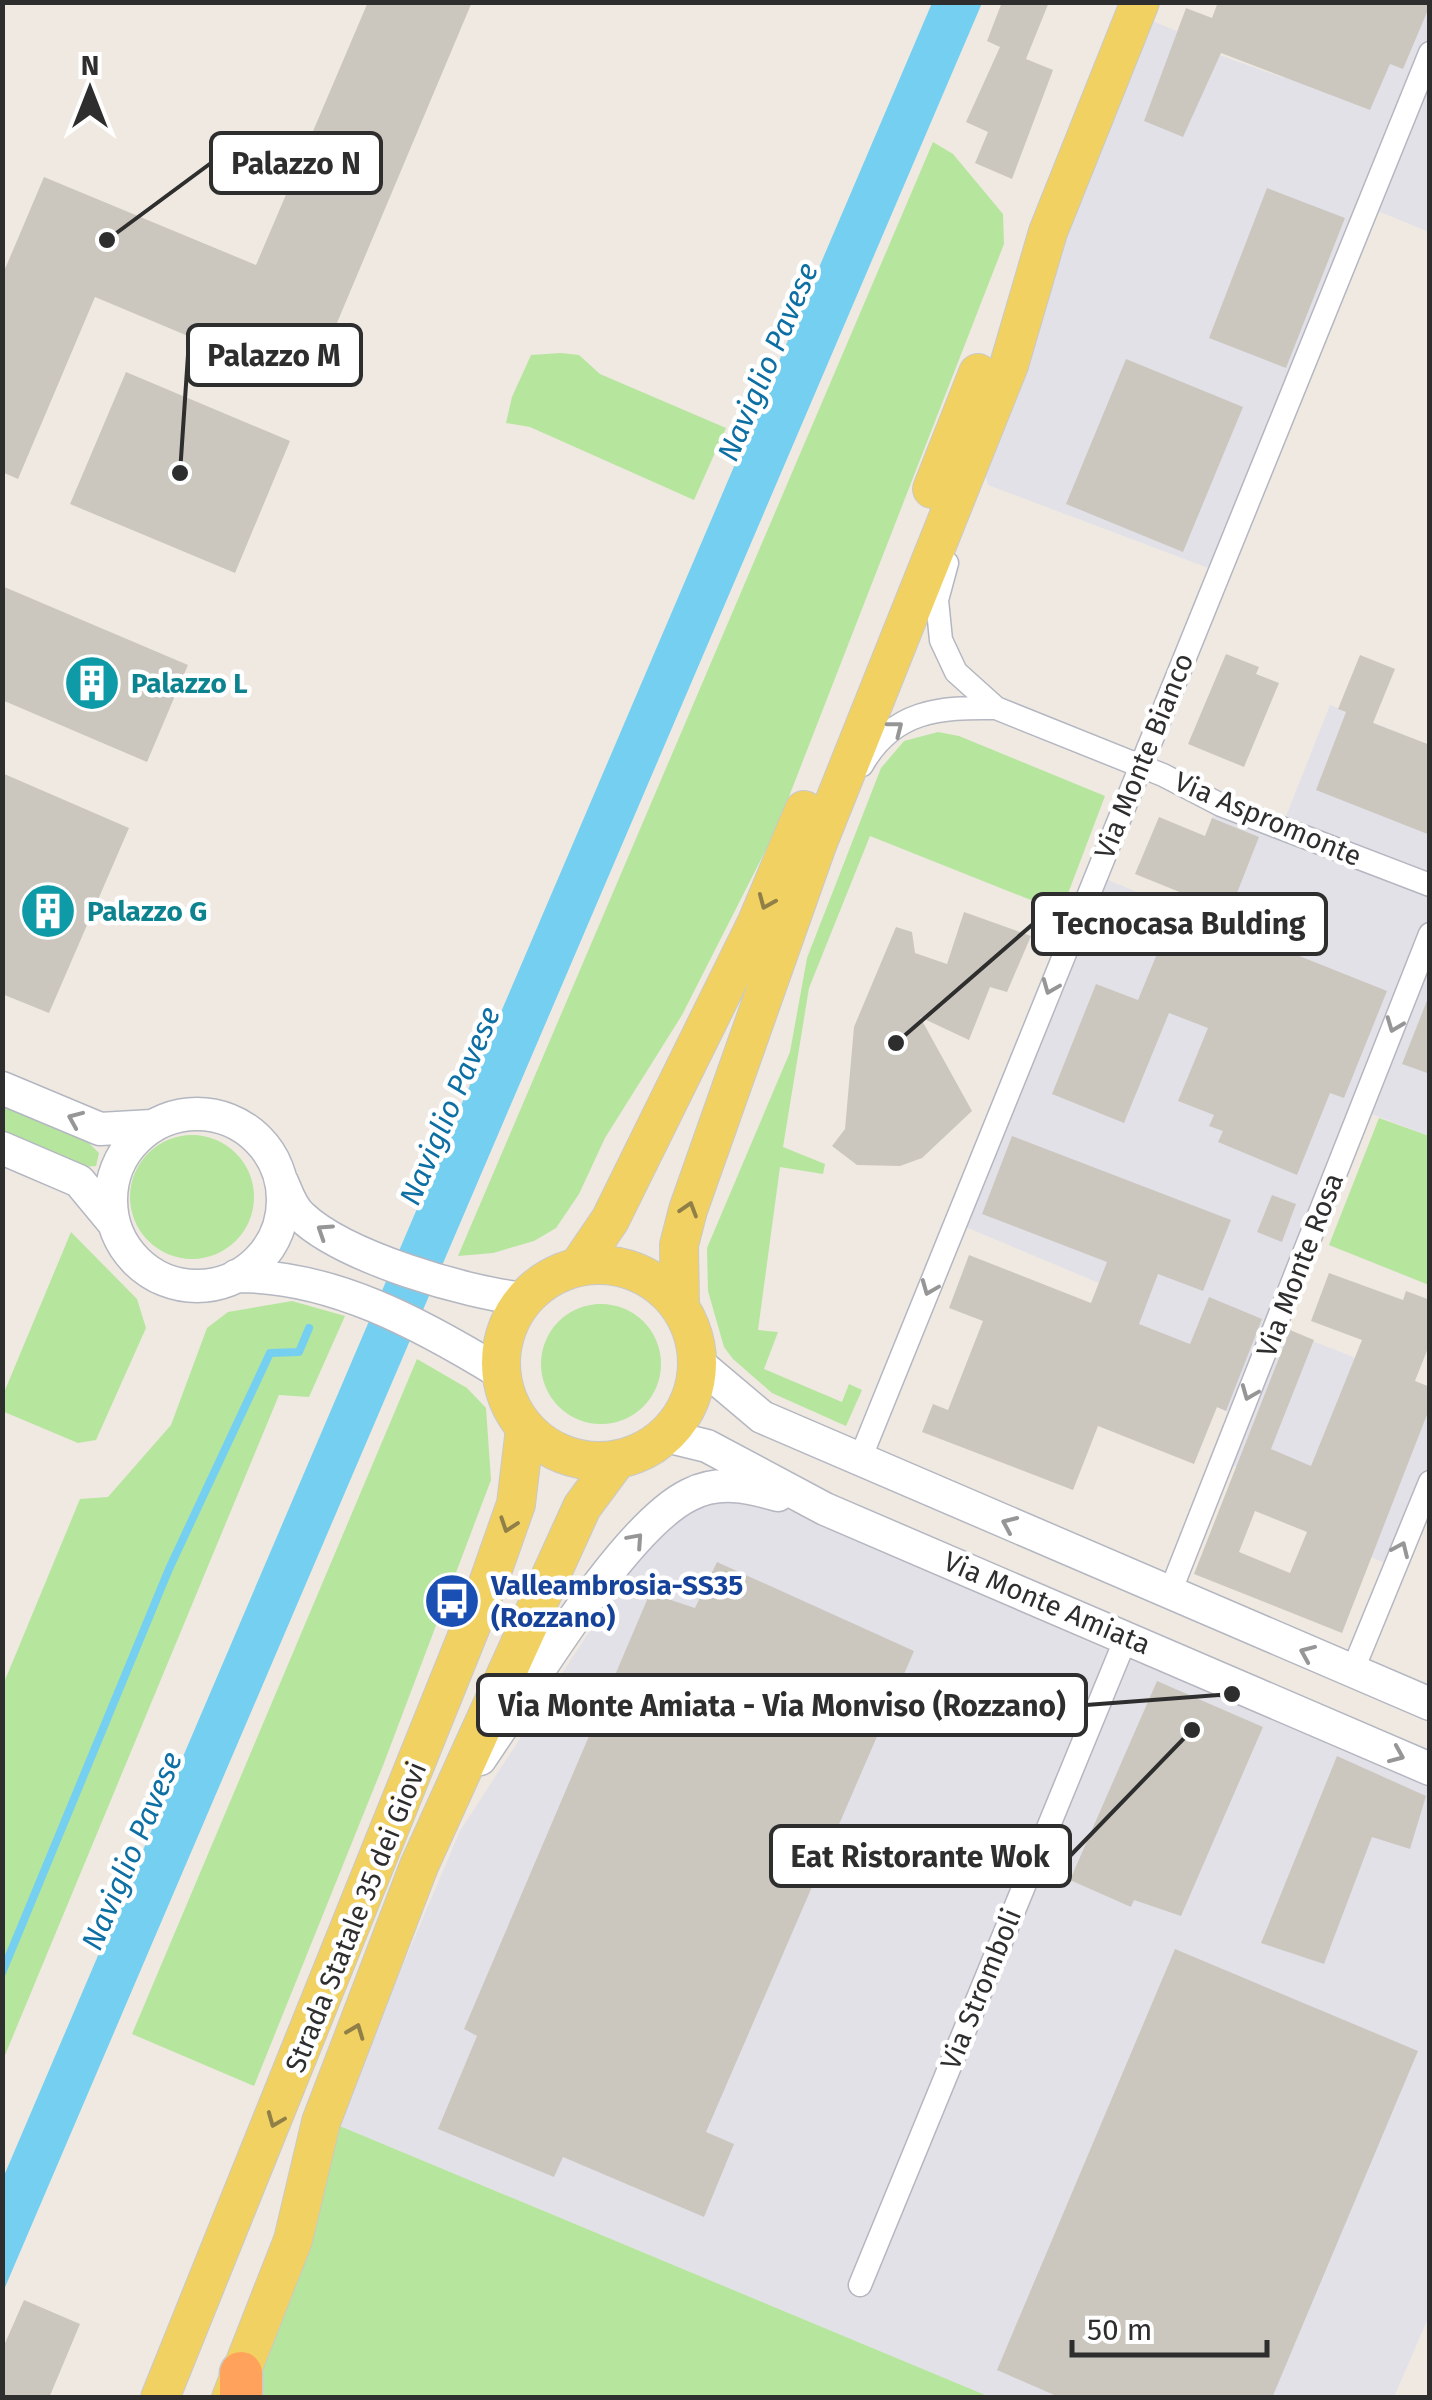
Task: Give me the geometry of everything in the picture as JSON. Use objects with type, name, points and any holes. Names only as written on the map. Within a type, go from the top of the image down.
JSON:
[{"type":"main road","points":[[680,1305],[679,1245],[688,1210],[798,901],[1009,365],[1048,232],[1140,2]]},
{"type":"main road","points":[[578,1267],[610,1220],[757,922],[997,326],[1048,232]]},
{"type":"main road","points":[[2,1088],[100,1129],[152,1126],[189,1114],[228,1120],[260,1142],[301,1216],[343,1243],[464,1290],[525,1299]]},
{"type":"main road","points":[[114,1222],[111,1195],[117,1168],[131,1144],[152,1126]]},
{"type":"main road","points":[[2,1148],[79,1181],[114,1222],[134,1258],[168,1280],[196,1286],[236,1276],[276,1276],[322,1286],[441,1338],[501,1373]]},
{"type":"main road","points":[[236,1276],[258,1260],[278,1228],[282,1202],[279,1176]]},
{"type":"main road","points":[[607,1265],[634,1271],[660,1285],[680,1305],[694,1333],[698,1363],[695,1391],[684,1416],[666,1436],[643,1452],[616,1461],[566,1456],[525,1429],[505,1393],[501,1373],[502,1347],[510,1321],[525,1299],[540,1284],[578,1267],[607,1265]]},
{"type":"main road","name":"Via Monte Amiata","points":[[698,1363],[762,1417],[1430,1704]]},
{"type":"main road","name":"Strada Statale 35 dei Giovi","points":[[160,2398],[486,1589],[516,1504],[525,1429]]},
{"type":"main road","name":"Via Monte Amiata","points":[[666,1436],[707,1446],[826,1509],[1430,1768]]},
{"type":"main road","points":[[204,2398],[321,2122],[438,1819],[582,1507],[616,1461]]},
{"type":"main road","points":[[438,1819],[636,1536],[689,1495],[739,1484],[826,1509]]},
{"type":"main road","points":[[237,2389],[293,2240],[321,2122]]},
{"type":"street","name":"Via Monte Bianco","points":[[860,1459],[1430,53]]},
{"type":"street","points":[[979,443],[936,600],[940,640],[956,672],[996,708]]},
{"type":"street","name":"Via Aspromonte","points":[[996,708],[1222,805],[1430,886]]},
{"type":"street","points":[[798,901],[824,861],[859,770],[876,743],[908,718],[927,710],[996,708]]},
{"type":"street","name":"Via Monte Rosa","points":[[1169,1595],[1430,934]]},
{"type":"street","points":[[1352,1672],[1430,1482]]},
{"type":"street","name":"Via Stromboli","points":[[860,2284],[1126,1638]]},
{"type":"shaded area","points":[[1315,3],[1429,3],[1429,232],[1368,207],[1219,572],[988,485],[979,443],[1135,14],[1177,31],[1175,39],[1284,78]]},
{"type":"shaded area","points":[[1330,705],[1429,745],[1429,934],[1419,961],[1429,966],[1429,1136],[1361,1110],[1277,1327],[1429,1387],[1429,1511],[1393,1566],[1255,1511],[1268,1480],[1222,1461],[1239,1416],[1072,1351],[1099,1283],[956,1223],[1096,875],[1176,908],[1212,818],[1221,805],[1281,829]]},
{"type":"shaded area","points":[[753,1500],[797,1513],[1118,1655],[1325,1734],[1429,1783],[1429,2316],[1394,2397],[990,2397],[335,2124],[460,1831],[644,1547],[653,1546],[690,1511],[711,1501]]},
{"type":"green space","points":[[933,142],[953,154],[1003,214],[1004,244],[776,830],[682,1015],[605,1138],[579,1194],[556,1228],[534,1241],[493,1253],[458,1256]]},
{"type":"green space","points":[[531,355],[579,355],[600,374],[726,428],[694,500],[530,427],[506,423],[512,397]]},
{"type":"green space","points":[[938,732],[959,736],[1105,796],[1061,912],[870,836],[809,988],[783,1147],[825,1164],[823,1174],[780,1167],[758,1330],[778,1332],[764,1369],[842,1402],[849,1384],[862,1390],[846,1426],[772,1393],[733,1359],[724,1347],[708,1291],[707,1248],[790,1052],[807,958],[881,768],[904,741]]},
{"type":"green space","points":[[2,1104],[84,1138],[99,1153],[96,1166],[82,1167],[3,1131]]},
{"type":"green space","points":[[1379,1118],[1429,1136],[1429,1285],[1329,1245]]},
{"type":"green space","points":[[192,1135],[216,1140],[236,1153],[249,1173],[254,1197],[249,1221],[236,1241],[216,1254],[192,1259],[168,1254],[148,1241],[135,1221],[130,1197],[135,1173],[148,1153],[168,1140]]},
{"type":"green space","points":[[71,1232],[137,1299],[146,1328],[96,1440],[78,1443],[2,1411],[3,1395]]},
{"type":"green space","points":[[292,1301],[345,1316],[309,1397],[279,1395],[3,2060],[3,1685],[80,1499],[108,1497],[171,1425],[207,1328],[228,1312]]},
{"type":"green space","points":[[601,1304],[624,1308],[643,1322],[657,1341],[661,1364],[657,1387],[643,1406],[624,1420],[601,1424],[578,1420],[559,1406],[545,1387],[541,1364],[545,1341],[559,1322],[578,1308]]},
{"type":"green space","points":[[417,1359],[467,1388],[486,1408],[491,1480],[384,1763],[254,2086],[132,2034]]},
{"type":"green space","points":[[335,2124],[990,2397],[256,2398],[280,2299]]},
{"type":"water","points":[[932,3],[982,3],[3,2292],[3,2178]]},
{"type":"building","points":[[368,2],[472,2],[310,387],[95,297],[18,479],[2,472],[2,276],[44,177],[256,265]]},
{"type":"building","points":[[1002,2],[1049,2],[1026,59],[1053,70],[1012,179],[975,163],[988,132],[966,122],[1000,47],[987,41]]},
{"type":"building","points":[[1218,2],[1430,5],[1403,69],[1390,64],[1370,110],[1221,53],[1183,137],[1144,121],[1186,8],[1212,18]]},
{"type":"building","points":[[1267,188],[1345,218],[1286,368],[1209,338]]},
{"type":"building","points":[[1126,359],[1243,407],[1183,552],[1066,504]]},
{"type":"building","points":[[126,372],[290,441],[235,573],[70,504]]},
{"type":"building","name":"Palazzo L","points":[[2,586],[188,665],[147,762],[2,700]]},
{"type":"building","points":[[1226,654],[1259,667],[1256,674],[1279,683],[1244,767],[1188,744]]},
{"type":"building","points":[[1360,655],[1395,669],[1373,723],[1430,745],[1430,835],[1316,790],[1346,712],[1338,709]]},
{"type":"building","name":"Palazzo G","points":[[2,773],[129,828],[49,1013],[2,994]]},
{"type":"building","points":[[1159,817],[1205,836],[1212,818],[1259,837],[1224,926],[1387,991],[1344,1098],[1330,1093],[1297,1175],[1218,1142],[1223,1131],[1209,1126],[1214,1115],[1178,1101],[1208,1028],[1169,1013],[1124,1123],[1052,1094],[1096,984],[1138,1000],[1182,893],[1135,874]]},
{"type":"building","points":[[964,912],[1031,936],[1007,992],[990,987],[969,1040],[920,1017],[972,1111],[922,1158],[900,1166],[857,1165],[832,1146],[845,1129],[854,1027],[896,927],[912,932],[915,953],[947,964]]},
{"type":"building","points":[[1430,998],[1430,1074],[1402,1064]]},
{"type":"building","points":[[1012,1136],[1231,1220],[1203,1291],[1158,1274],[1139,1324],[1190,1344],[1209,1297],[1262,1319],[1226,1411],[1217,1407],[1194,1464],[1098,1426],[1073,1490],[922,1432],[933,1404],[948,1410],[983,1321],[949,1308],[969,1255],[1091,1303],[1107,1262],[982,1214]]},
{"type":"building","points":[[1272,1195],[1296,1204],[1282,1242],[1257,1232]]},
{"type":"building","points":[[1329,1273],[1403,1300],[1406,1291],[1430,1300],[1430,1343],[1415,1381],[1430,1387],[1430,1407],[1342,1633],[1194,1574],[1290,1330],[1314,1340],[1271,1449],[1311,1466],[1362,1340],[1311,1321]],"holes":[[[1255,1511],[1307,1532],[1290,1573],[1239,1552]]]},
{"type":"building","points":[[717,1562],[914,1651],[706,2132],[734,2144],[704,2217],[563,2157],[554,2177],[438,2129],[477,2036],[464,2029],[650,1593],[695,1608]]},
{"type":"building","points":[[1157,1681],[1263,1727],[1181,1916],[1134,1900],[1131,1907],[1070,1880]]},
{"type":"building","points":[[1337,1756],[1426,1796],[1410,1849],[1372,1837],[1324,1964],[1261,1943]]},
{"type":"building","points":[[1175,1949],[1418,2051],[1272,2398],[1061,2398],[997,2370]]},
{"type":"building","points":[[24,2300],[80,2324],[49,2398],[2,2398],[2,2350]]},
{"type":"waterway","points":[[2,1973],[169,1569],[270,1353],[299,1352],[309,1328]]},
{"type":"place","name":"Palazzo N","points":[[107,240]]},
{"type":"place","name":"Palazzo M","points":[[180,473]]},
{"type":"place","name":"Palazzo L","points":[[92,683]]},
{"type":"place","name":"Palazzo G","points":[[48,911]]},
{"type":"place","name":"Tecnocasa Bulding","points":[[896,1043]]},
{"type":"place","name":"Valleambrosia-SS35 (Rozzano)","points":[[452,1601]]},
{"type":"place","name":"Via Monte Amiata - Via Monviso (Rozzano)","points":[[1232,1694]]},
{"type":"place","name":"Eat Ristorante Wok","points":[[1192,1730]]},
{"type":"water label","name":"Naviglio Pavese","points":[[768,362]]},
{"type":"water label","name":"Naviglio Pavese","points":[[450,1106]]},
{"type":"water label","name":"Naviglio Pavese","points":[[132,1851]]}]
